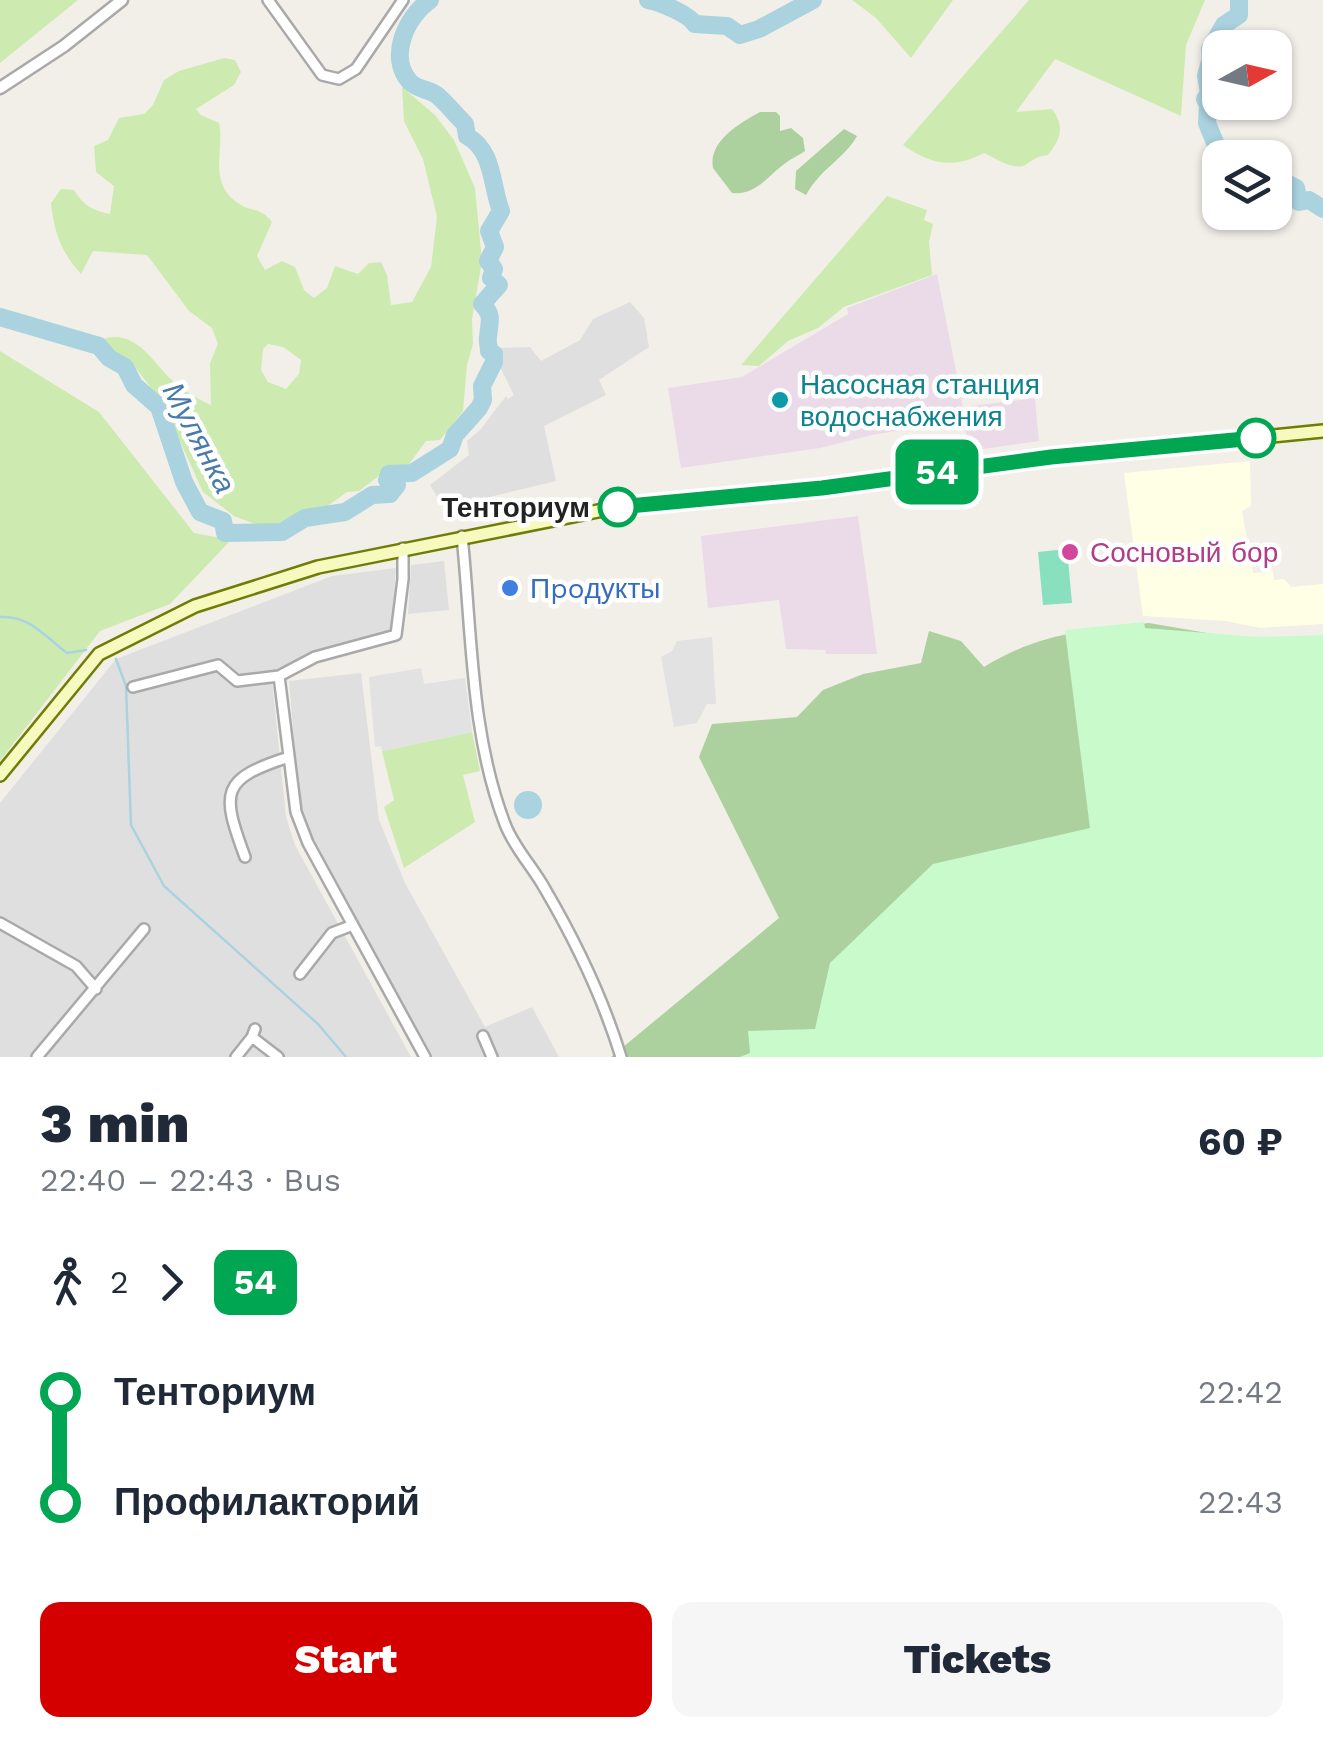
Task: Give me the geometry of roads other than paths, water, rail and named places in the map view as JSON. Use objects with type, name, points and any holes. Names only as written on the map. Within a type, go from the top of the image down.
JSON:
[{"type":"main road","points":[[0,775],[98,654],[195,606],[303,571],[618,507],[1323,430]]},
{"type":"street","points":[[0,88],[64,46],[122,0]]},
{"type":"street","points":[[268,0],[322,76],[339,79],[356,70],[403,0]]},
{"type":"street","points":[[462,536],[476,704],[500,808],[510,835],[545,889],[594,984],[617,1056]]},
{"type":"street","points":[[133,686],[218,665],[237,680],[280,676],[315,657],[396,634],[403,579],[402,548]]},
{"type":"street","points":[[280,676],[296,812],[308,843],[425,1057]]},
{"type":"street","points":[[245,857],[231,820],[230,794],[238,778],[289,757]]},
{"type":"street","points":[[0,924],[76,966],[96,989]]},
{"type":"street","points":[[300,974],[332,933],[352,925]]},
{"type":"street","points":[[37,1057],[144,929]]},
{"type":"street","points":[[236,1057],[254,1033],[278,1057]]},
{"type":"street","points":[[483,1036],[492,1057]]},
{"type":"water","points":[[528,791],[538,795],[542,805],[538,815],[528,819],[518,815],[514,805],[518,795]]},
{"type":"waterway","name":"Мулянка","points":[[0,317],[99,346],[109,358],[125,367],[134,385],[159,407],[184,482],[200,512],[223,521],[225,533],[282,532],[305,518],[345,512],[372,495],[390,494],[397,485],[387,480],[389,474],[412,473],[450,449],[455,435],[479,408],[482,386],[494,362],[488,342],[489,316],[482,304],[499,285],[491,278],[494,269],[488,261],[495,247],[489,231],[501,211],[487,159],[467,136],[465,124],[438,96],[410,82],[400,61],[408,26],[430,0]]},
{"type":"waterway","name":"Мулянка","points":[[648,0],[673,9],[695,24],[727,26],[740,35],[813,0]]},
{"type":"waterway","name":"Мулянка","points":[[1214,140],[1207,123],[1205,99],[1209,93],[1206,76],[1210,49],[1224,25],[1239,15],[1239,0]]},
{"type":"waterway","name":"Мулянка","points":[[1292,186],[1299,202],[1309,200],[1323,209]]},
{"type":"waterway","points":[[0,617],[29,623],[67,653],[86,650]]},
{"type":"waterway","points":[[116,659],[126,686],[131,825],[164,886],[318,1024],[346,1057]]},
{"type":"place","name":"Насосная станция водоснабжения","points":[[780,400]]},
{"type":"place","name":"Тенториум","points":[[618,507]]},
{"type":"place","name":"Сосновый бор","points":[[1070,552]]},
{"type":"place","name":"Пpoдукты","points":[[510,588]]}]
